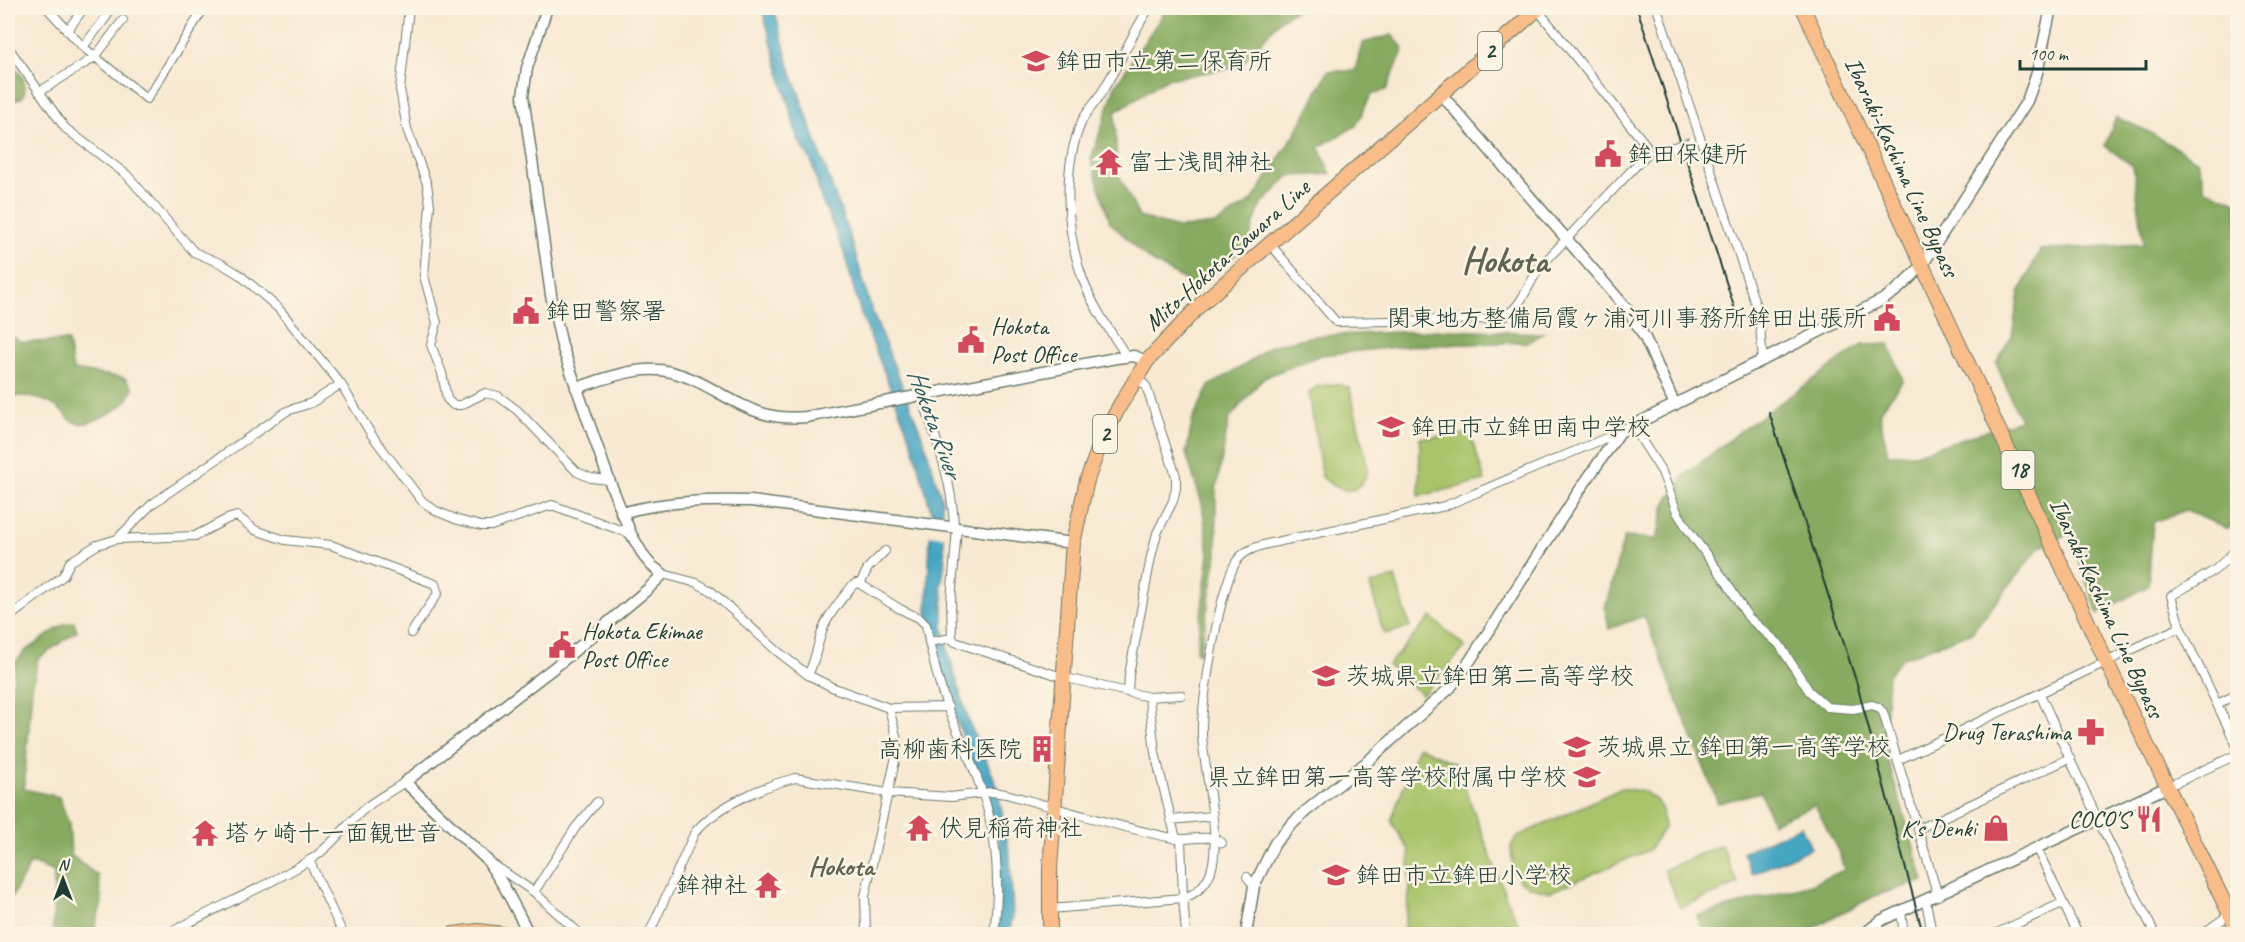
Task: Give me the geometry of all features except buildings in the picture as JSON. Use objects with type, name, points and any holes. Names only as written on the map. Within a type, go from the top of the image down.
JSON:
[{"type":"main road","name":"Mito-Hokota-Sawara Line","points":[[1050,934],[1054,807],[1073,543],[1082,494],[1112,419],[1147,361],[1201,304],[1538,8]]},
{"type":"main road","name":"Ibaraki-Kashima Line Bypass","points":[[1803,8],[2106,661],[2167,787],[2234,914],[2238,931]]},
{"type":"main road","points":[[453,934],[478,931],[503,934]]},
{"type":"street","points":[[46,8],[94,57],[147,99],[204,8]]},
{"type":"street","points":[[67,31],[84,8]]},
{"type":"street","points":[[409,8],[400,89],[407,129],[427,184],[430,205],[424,276],[437,323],[431,345],[442,373],[447,399],[453,405],[461,405],[485,393],[498,396],[540,432],[577,472],[591,478],[609,480]]},
{"type":"street","points":[[547,8],[530,58],[523,96],[551,295],[562,346],[576,388],[621,513],[631,534],[645,558],[663,574],[697,584],[711,591],[777,651],[808,675],[859,699],[889,708],[948,707]]},
{"type":"street","points":[[1126,357],[1105,323],[1083,278],[1071,234],[1068,189],[1074,152],[1083,120],[1100,95],[1149,8]]},
{"type":"street","points":[[1538,8],[1646,145],[1648,153]]},
{"type":"street","points":[[1657,8],[1759,315],[1763,361]]},
{"type":"street","points":[[1050,909],[1183,898],[1201,888],[1211,871],[1212,816],[1202,736],[1203,706],[1221,608],[1227,584],[1239,558],[1253,548],[1267,544],[1461,501],[1620,432],[1897,291],[1923,264],[2027,101],[2037,73],[2051,8]]},
{"type":"street","points":[[83,47],[107,16]]},
{"type":"street","points":[[39,92],[94,57],[123,20]]},
{"type":"street","points":[[8,47],[64,128],[127,175],[194,252],[240,275],[278,308],[341,384],[371,434],[422,501],[436,511],[480,526],[491,526],[552,505],[631,534]]},
{"type":"street","points":[[1441,94],[1616,294],[1638,325],[1676,405]]},
{"type":"street","points":[[1270,245],[1336,322],[1499,319],[1510,315],[1539,268],[1648,153],[1701,138]]},
{"type":"street","points":[[576,388],[635,371],[669,371],[754,410],[785,418],[806,417],[921,397],[1126,357],[1139,357],[1147,361]]},
{"type":"street","points":[[1128,693],[1129,675],[1151,557],[1157,533],[1173,501],[1176,488],[1176,476],[1153,405],[1146,386],[1136,377]]},
{"type":"street","points":[[117,539],[162,497],[287,411],[311,402],[341,384]]},
{"type":"street","points":[[921,397],[948,478],[954,504],[951,639]]},
{"type":"street","points":[[1632,425],[1662,472],[1677,512],[1748,617],[1779,644],[1809,691],[1827,707],[1853,709],[1872,705],[1878,707],[1882,712],[1938,896]]},
{"type":"street","points":[[1246,934],[1254,886],[1271,850],[1289,827],[1450,688],[1620,432]]},
{"type":"street","points":[[621,513],[669,503],[732,501],[774,504],[1073,543]]},
{"type":"street","points":[[8,618],[63,576],[70,562],[82,553],[117,539],[195,536],[237,516],[255,530],[285,540],[331,545],[435,584],[438,592],[411,633]]},
{"type":"street","points":[[2238,548],[2216,570],[2171,596],[2180,627],[2238,748]]},
{"type":"street","points":[[860,584],[868,568],[885,551]]},
{"type":"street","points":[[168,934],[248,894],[321,852],[365,808],[405,782],[560,663],[648,590],[663,574]]},
{"type":"street","points":[[808,675],[830,615],[856,583],[919,618],[926,625],[948,707],[983,793],[994,839],[996,913],[994,934]]},
{"type":"street","points":[[1898,760],[2180,627]]},
{"type":"street","points":[[931,642],[951,639],[963,646],[1062,677],[1128,693],[1149,697],[1181,695]]},
{"type":"street","points":[[2040,694],[2098,820],[2155,934]]},
{"type":"street","points":[[2217,704],[2238,694]]},
{"type":"street","points":[[1149,697],[1155,753],[1171,820],[1178,839],[1186,934]]},
{"type":"street","points":[[866,934],[865,896],[897,752],[897,740],[889,708]]},
{"type":"street","points":[[1864,934],[1882,920],[1938,896],[2238,754]]},
{"type":"street","points":[[1918,829],[2070,758]]},
{"type":"street","points":[[649,934],[695,832],[701,824],[720,810],[781,781],[795,778],[888,793],[951,797],[983,793],[1006,794],[1115,825],[1178,839],[1213,837],[1222,843]]},
{"type":"street","points":[[405,782],[487,860],[534,892],[580,934]]},
{"type":"street","points":[[534,892],[576,827],[597,802]]},
{"type":"street","points":[[1171,820],[1212,816]]},
{"type":"street","points":[[2037,849],[2078,934]]},
{"type":"street","points":[[309,860],[343,934]]},
{"type":"street","points":[[487,860],[530,934]]},
{"type":"street","points":[[1246,877],[1254,886]]},
{"type":"street","points":[[1926,901],[1932,934]]},
{"type":"street","points":[[1995,934],[2062,903]]},
{"type":"street","points":[[1901,912],[1904,934]]},
{"type":"street","points":[[2202,934],[2234,914]]},
{"type":"green space","points":[[1167,8],[1298,8],[1279,21],[1239,67],[1166,79],[1115,112],[1117,171],[1139,217],[1178,228],[1216,224],[1252,201],[1296,132],[1328,71],[1355,71],[1362,43],[1392,35],[1404,49],[1386,90],[1371,95],[1356,126],[1319,147],[1331,174],[1289,176],[1261,205],[1250,242],[1197,287],[1149,260],[1110,222],[1091,160],[1115,86]]},
{"type":"green space","points":[[8,61],[20,73],[25,91],[23,97],[8,104]]},
{"type":"green space","points":[[2116,117],[2147,131],[2198,161],[2205,189],[2237,202],[2237,524],[2227,529],[2186,510],[2153,522],[2148,586],[2098,614],[2069,533],[2039,548],[1972,632],[1901,659],[1888,675],[1884,748],[1924,881],[1877,895],[1804,934],[1704,934],[1697,916],[1811,884],[1844,870],[1840,855],[1815,805],[1772,823],[1761,792],[1718,803],[1644,616],[1609,629],[1605,608],[1624,537],[1657,539],[1665,504],[1684,476],[1736,434],[1862,345],[1889,344],[1903,380],[1879,413],[1888,454],[1914,454],[2020,420],[1996,363],[2012,336],[2019,293],[2040,250],[2144,244],[2133,166],[2105,146]]},
{"type":"green space","points":[[1441,330],[1543,333],[1529,342],[1406,346],[1321,355],[1263,378],[1229,419],[1216,491],[1217,554],[1200,654],[1196,652],[1209,554],[1202,504],[1186,453],[1193,419],[1209,386],[1248,363],[1270,346],[1314,336]]},
{"type":"green space","points":[[8,333],[21,342],[68,341],[73,370],[125,378],[133,388],[129,397],[117,409],[102,417],[80,423],[72,421],[55,406],[42,400],[8,396]]},
{"type":"green space","points":[[1337,384],[1350,388],[1368,469],[1360,485],[1349,490],[1336,487],[1322,477],[1309,393],[1318,386]]},
{"type":"green space","points":[[1470,434],[1485,481],[1419,496],[1420,438]]},
{"type":"green space","points":[[1395,577],[1410,627],[1384,634],[1370,585]]},
{"type":"green space","points":[[1431,617],[1465,647],[1422,695],[1388,665]]},
{"type":"green space","points":[[74,622],[77,631],[38,659],[32,688],[24,789],[59,797],[69,824],[71,855],[98,876],[102,903],[93,934],[53,934],[54,872],[31,863],[8,904],[8,734],[15,663],[25,651],[64,624]]},
{"type":"green space","points":[[1418,746],[1456,764],[1506,897],[1523,934],[1403,934],[1410,889],[1409,850],[1391,821]]},
{"type":"green space","points":[[1622,788],[1645,792],[1656,800],[1662,810],[1664,828],[1649,850],[1550,892],[1528,886],[1519,880],[1513,870],[1511,846],[1518,836]]},
{"type":"green space","points":[[1721,845],[1738,884],[1680,908],[1664,870]]},
{"type":"water","points":[[762,8],[774,8],[789,65],[854,249],[872,311],[924,440],[942,500],[945,563],[941,587],[943,628],[969,722],[997,785],[1010,857],[1013,916],[1009,934],[998,934],[999,839],[975,768],[940,678],[927,612],[931,511],[912,443],[860,311],[844,253],[821,198],[811,160],[798,140]]},
{"type":"water","points":[[1801,826],[1811,848],[1752,874],[1743,852]]},
{"type":"pier","points":[[928,514],[946,516],[946,537],[928,535]]},
{"type":"railway","points":[[1637,8],[1741,328]]},
{"type":"railway","points":[[1769,412],[1857,684],[1923,934]]},
{"type":"place","name":"鉾田市立第二保育所","points":[[1036,61]]},
{"type":"place","name":"鉾田保健所","points":[[1608,154]]},
{"type":"place","name":"富士浅間神社","points":[[1109,162]]},
{"type":"place","name":"鉾田警察署","points":[[526,311]]},
{"type":"place","name":"関東地方整備局霞ヶ浦河川事務所鉾田出張所","points":[[1887,318]]},
{"type":"place","name":"Hokota Post Office","points":[[971,340]]},
{"type":"place","name":"鉾田市立鉾田南中学校","points":[[1391,427]]},
{"type":"place","name":"Hokota Ekimae Post Office","points":[[562,645]]},
{"type":"place","name":"茨城県立鉾田第二高等学校","points":[[1326,676]]},
{"type":"place","name":"Drug Terashima","points":[[2091,732]]},
{"type":"place","name":"茨城県立 鉾田第一高等学校","points":[[1577,747]]},
{"type":"place","name":"高柳歯科医院","points":[[1042,749]]},
{"type":"place","name":"県立鉾田第一高等学校附属中学校","points":[[1587,777]]},
{"type":"place","name":"COCO'S","points":[[2149,819]]},
{"type":"place","name":"伏見稲荷神社","points":[[919,828]]},
{"type":"place","name":"K's Denki","points":[[1996,828]]},
{"type":"place","name":"塔ヶ崎十一面観世音","points":[[205,833]]},
{"type":"place","name":"鉾田市立鉾田小学校","points":[[1336,875]]},
{"type":"place","name":"鉾神社","points":[[768,885]]},
{"type":"district","name":"Hokota","points":[[1505,260]]},
{"type":"district","name":"Hokota","points":[[841,866]]},
{"type":"water label","name":"Hokota River","points":[[935,423]]}]
